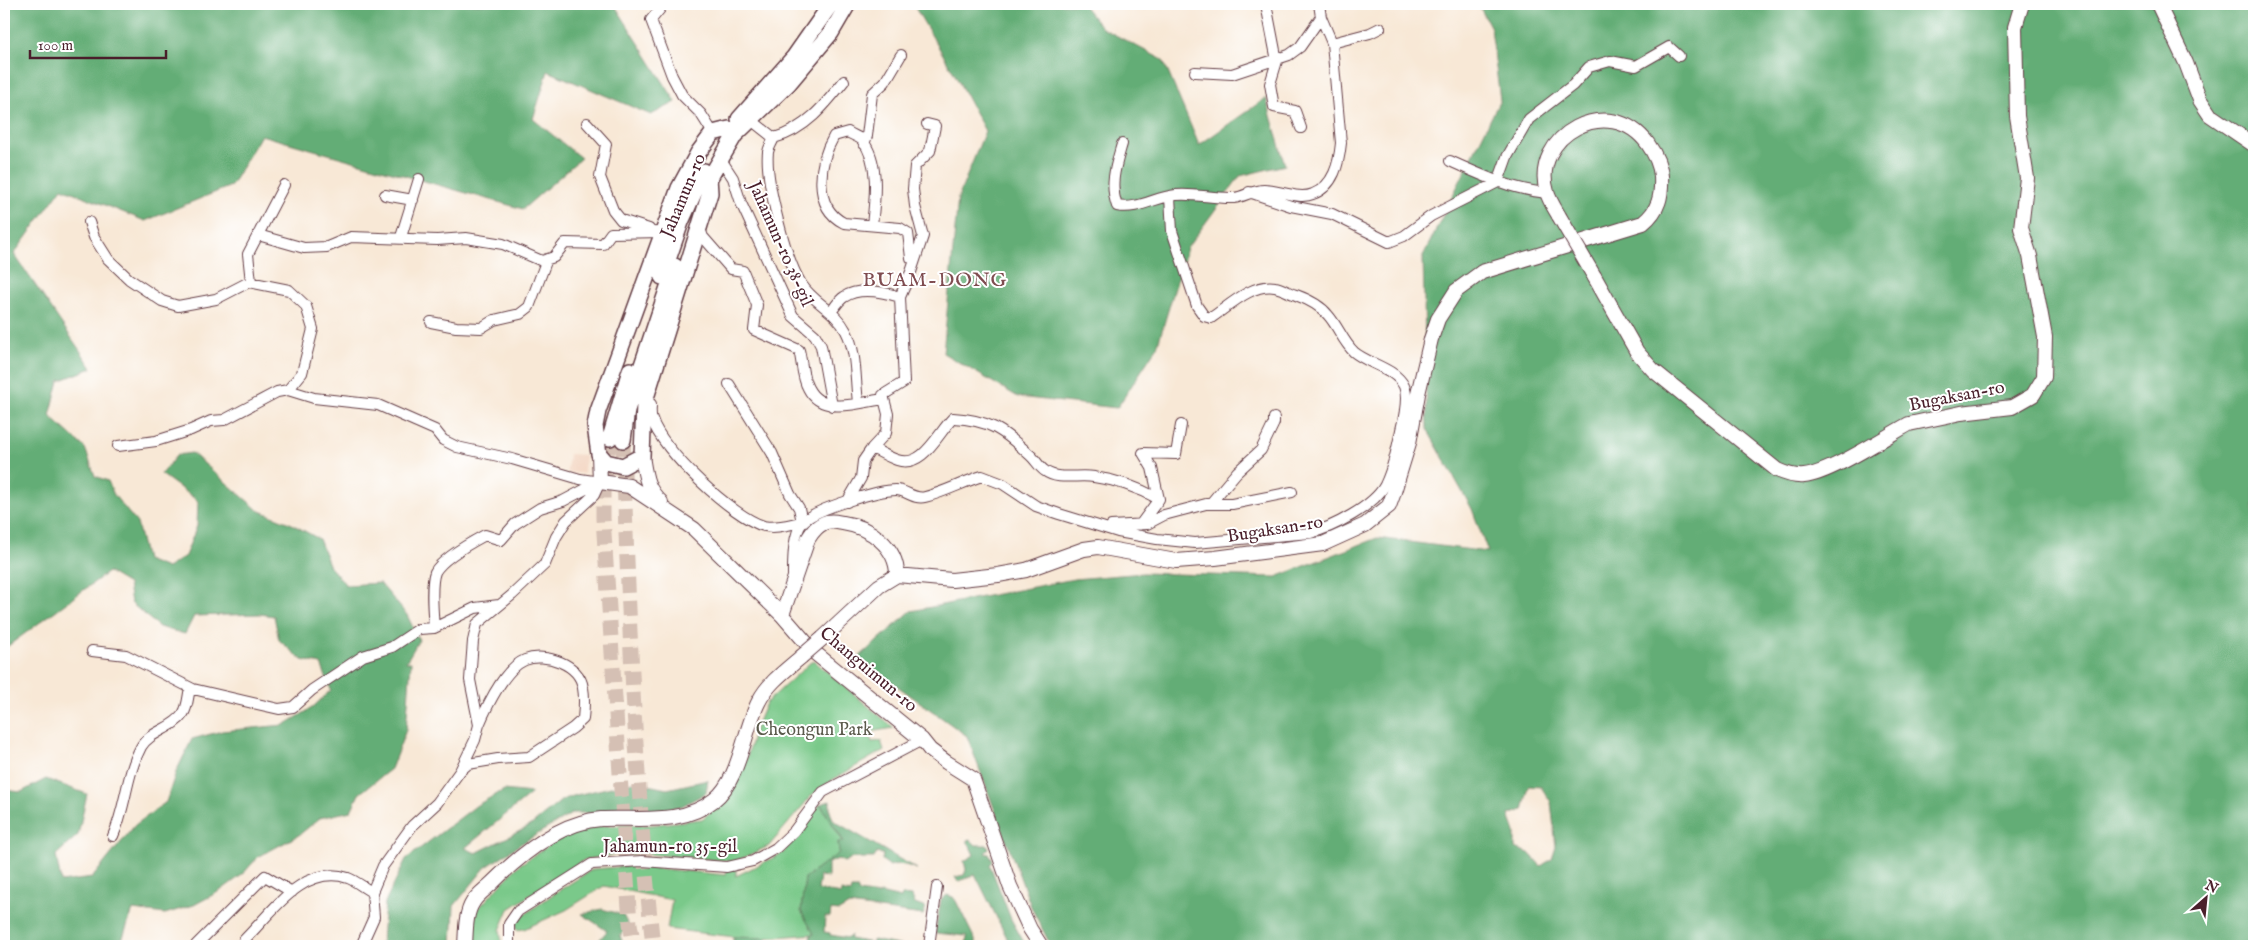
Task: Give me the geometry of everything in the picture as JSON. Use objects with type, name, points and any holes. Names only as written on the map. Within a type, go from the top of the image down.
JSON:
[{"type":"main road","name":"Jahamun-ro","points":[[831,4],[794,57],[730,129],[708,164],[681,222],[622,391],[616,439],[679,254],[709,177],[735,136],[795,76],[831,33],[848,4]]},
{"type":"main road","points":[[709,177],[710,193],[644,404],[642,456],[623,466],[614,465],[606,462],[599,454],[595,426],[598,411],[660,232],[679,188],[698,153],[713,133],[730,129]]},
{"type":"street","points":[[661,4],[660,9],[651,20],[660,46],[682,95],[700,114],[713,133]]},
{"type":"street","points":[[1266,4],[1277,61],[1270,84],[1274,107],[1295,111],[1301,128]]},
{"type":"street","points":[[1122,144],[1114,175],[1112,193],[1117,206],[1129,208],[1177,195],[1212,199],[1237,198],[1249,192],[1264,190],[1311,195],[1321,190],[1333,177],[1340,156],[1341,143],[1332,43],[1321,17],[1319,4]]},
{"type":"street","name":"Bugaksan-ro","points":[[897,575],[952,580],[998,575],[1026,570],[1084,549],[1098,547],[1176,561],[1215,558],[1323,544],[1365,525],[1388,506],[1393,495],[1410,443],[1431,340],[1438,319],[1456,291],[1482,272],[1643,223],[1653,215],[1659,205],[1660,170],[1650,147],[1641,135],[1630,127],[1606,120],[1589,121],[1565,135],[1554,149],[1546,170],[1547,193],[1559,216],[1594,276],[1637,352],[1653,370],[1777,470],[1790,475],[1805,476],[1823,471],[1909,424],[1961,413],[2000,410],[2022,403],[2033,395],[2041,384],[2045,370],[2046,352],[2030,256],[2021,228],[2027,178],[2016,116],[2015,27],[2022,4]]},
{"type":"street","points":[[2158,4],[2186,62],[2200,100],[2217,120],[2254,146]]},
{"type":"street","points":[[1195,72],[1232,74],[1277,61],[1300,47],[1321,17]]},
{"type":"street","points":[[1332,43],[1370,33],[1380,28]]},
{"type":"street","points":[[1249,192],[1291,206],[1332,214],[1389,242],[1404,236],[1431,216],[1498,182],[1506,157],[1529,118],[1573,85],[1589,67],[1610,61],[1636,66],[1669,47],[1679,56]]},
{"type":"street","points":[[864,144],[867,136],[872,94],[885,82],[901,55]]},
{"type":"street","points":[[844,81],[810,119],[786,135],[774,138],[768,149],[768,172],[793,268],[802,285],[830,312],[846,332],[851,344],[858,402]]},
{"type":"street","points":[[750,119],[774,138]]},
{"type":"street","points":[[587,123],[606,144],[600,177],[613,210],[621,220],[660,232]]},
{"type":"street","points":[[847,502],[861,478],[863,461],[886,433],[888,414],[882,399],[883,395],[904,382],[900,297],[923,236],[915,206],[915,166],[930,151],[936,126],[927,124]]},
{"type":"street","points":[[872,225],[874,172],[872,159],[861,140],[848,132],[834,136],[826,150],[822,197],[837,219],[844,223],[900,228],[908,233],[912,247],[911,272]]},
{"type":"street","name":"Jahamun-ro 38-gil","points":[[720,158],[733,178],[740,203],[793,316],[815,335],[821,346],[832,406]]},
{"type":"street","points":[[1450,161],[1498,182],[1534,192],[1547,193]]},
{"type":"street","points":[[401,237],[419,179]]},
{"type":"street","points":[[251,282],[248,254],[284,185]]},
{"type":"street","points":[[385,194],[413,200]]},
{"type":"street","points":[[697,231],[693,261],[651,400],[651,419],[659,434],[694,477],[714,495],[763,526],[775,528],[802,522],[821,510],[881,492],[899,490],[913,497],[924,498],[982,476],[1003,484],[1036,506],[1157,540],[1195,543],[1302,534],[1323,530],[1342,520],[1371,500],[1384,486],[1393,462],[1403,422],[1406,394],[1403,384],[1394,375],[1353,352],[1328,314],[1307,299],[1274,287],[1256,289],[1211,318],[1204,316],[1197,306],[1172,231],[1170,197]]},
{"type":"street","points":[[89,222],[94,237],[108,259],[128,279],[162,301],[178,306],[216,299],[251,282],[289,290],[306,306],[313,329],[310,348],[302,373],[288,390]]},
{"type":"street","points":[[697,231],[731,268],[743,271],[757,305],[754,330],[799,350],[808,388],[819,402],[832,406],[882,399]]},
{"type":"street","points":[[258,235],[304,248],[327,247],[351,237],[401,237],[437,240],[466,238],[503,244],[542,261],[554,257],[565,243],[603,244],[611,233],[660,232]]},
{"type":"street","points":[[432,322],[456,327],[481,328],[494,320],[520,314],[530,307],[547,259]]},
{"type":"street","points":[[830,312],[845,296],[864,291],[886,292],[900,297]]},
{"type":"street","points":[[729,384],[772,453],[790,494],[799,508],[802,522],[792,551],[793,580]]},
{"type":"street","points":[[118,446],[156,440],[191,430],[211,421],[224,420],[277,392],[288,390],[314,398],[378,405],[436,430],[443,440],[457,447],[512,459],[580,479],[600,482]]},
{"type":"street","points":[[872,448],[897,460],[906,462],[925,453],[953,418],[972,419],[993,425],[1031,455],[1046,472],[1060,476],[1096,477],[1139,488],[1159,499]]},
{"type":"street","points":[[1210,504],[1237,472],[1261,450],[1274,423],[1274,418]]},
{"type":"street","points":[[1140,524],[1159,499],[1152,468],[1143,453],[1176,454],[1181,424]]},
{"type":"street","points":[[479,725],[470,680],[472,641],[477,624],[544,564],[556,537],[566,521],[594,495],[600,482],[599,454]]},
{"type":"street","points":[[642,456],[646,482],[655,496],[663,503],[666,511]]},
{"type":"street","points":[[434,628],[433,596],[435,572],[457,551],[485,535],[502,540],[515,524],[540,508],[563,501],[600,482]]},
{"type":"street","name":"Changuimun-ro","points":[[600,482],[629,486],[694,529],[720,552],[782,615],[816,654],[922,740],[938,756],[973,779],[1010,886],[1030,929],[1041,946]]},
{"type":"street","points":[[1102,526],[1147,524],[1164,515],[1210,504],[1232,504],[1292,492]]},
{"type":"street","points":[[465,946],[468,918],[473,902],[514,860],[562,831],[574,824],[600,819],[666,819],[705,807],[716,799],[723,790],[738,761],[751,717],[760,699],[773,682],[879,586],[897,575],[894,558],[877,536],[856,525],[831,521],[824,523],[814,530],[808,539],[782,615]]},
{"type":"street","points":[[92,651],[126,656],[190,688],[279,709],[293,707],[312,690],[362,656],[392,647],[419,630],[434,628],[475,608],[500,604]]},
{"type":"street","points":[[360,946],[374,917],[372,892],[382,866],[412,826],[437,802],[460,771],[494,694],[511,670],[524,660],[545,658],[564,664],[577,674],[583,687],[583,719],[573,728],[529,757],[468,764],[460,771]]},
{"type":"street","points":[[113,836],[122,816],[126,788],[140,750],[145,741],[175,722],[184,713],[190,688]]},
{"type":"street","name":"Jahamun-ro 35-gil","points":[[509,946],[508,924],[518,911],[592,864],[642,861],[727,867],[753,861],[776,848],[794,831],[823,792],[922,740]]},
{"type":"street","points":[[196,945],[265,876],[292,892]]},
{"type":"street","points":[[242,946],[244,940],[280,900],[311,879],[322,876],[348,878],[372,892]]},
{"type":"street","points":[[929,946],[937,887]]},
{"type":"shaded area","points":[[569,454],[585,455],[584,474],[567,472]]},
{"type":"green space","points":[[4,4],[614,4],[676,102],[651,115],[548,71],[533,119],[581,158],[523,209],[261,135],[231,186],[145,221],[62,188],[14,254],[92,368],[59,381],[50,416],[85,448],[95,476],[108,481],[114,495],[137,523],[146,560],[167,568],[185,556],[197,526],[198,501],[161,474],[177,455],[192,453],[258,510],[292,524],[319,539],[330,567],[346,585],[380,583],[407,615],[419,640],[406,662],[411,662],[406,730],[391,769],[359,794],[351,811],[320,818],[299,835],[258,857],[242,875],[220,891],[194,905],[165,914],[133,910],[122,940],[125,946],[4,946],[4,790],[21,792],[46,779],[87,794],[78,835],[56,855],[61,882],[92,878],[135,825],[166,802],[176,772],[192,739],[222,731],[284,725],[312,708],[331,690],[321,664],[302,660],[279,640],[274,616],[260,614],[194,616],[185,634],[159,627],[131,603],[128,584],[108,572],[4,649]]},
{"type":"green space","points":[[916,4],[1082,4],[1102,28],[1163,60],[1199,145],[1266,98],[1285,165],[1240,176],[1187,248],[1157,347],[1117,408],[1018,397],[943,353],[958,198],[985,131],[954,73],[914,6]]},
{"type":"green space","points":[[1478,4],[2254,4],[2254,946],[1051,946],[1032,909],[967,736],[858,658],[911,611],[1074,579],[1143,573],[1276,577],[1377,538],[1488,552],[1472,509],[1427,429],[1423,256],[1500,100],[1491,28]],"holes":[[[1529,786],[1541,787],[1551,802],[1556,847],[1552,859],[1541,866],[1529,853],[1515,848],[1515,832],[1509,815],[1523,810]]]},
{"type":"green space","name":"Cheongun Park","points":[[813,660],[894,728],[869,732],[872,742],[881,741],[884,750],[832,780],[812,795],[769,846],[736,861],[736,876],[783,853],[820,804],[844,843],[838,842],[840,853],[805,878],[801,911],[814,934],[752,939],[667,929],[672,900],[604,886],[566,910],[524,929],[517,930],[516,921],[593,869],[632,866],[726,875],[729,861],[646,854],[610,855],[584,860],[509,909],[500,930],[502,946],[474,946],[476,911],[519,865],[559,839],[597,826],[651,825],[702,819],[721,804],[748,754],[755,729],[766,703]]},
{"type":"green space","points":[[708,780],[706,793],[682,806],[638,813],[573,813],[519,845],[485,868],[454,906],[452,946],[378,946],[382,941],[385,902],[406,859],[477,805],[504,790],[532,793],[465,848],[476,853],[530,826],[562,800],[576,795],[633,782],[667,789]]},
{"type":"green space","points":[[830,801],[830,812],[834,821],[917,869],[900,864],[890,866],[882,860],[883,854],[877,853],[874,858],[852,858],[844,862],[838,859],[828,863],[828,877],[820,876],[818,890],[841,894],[841,891],[850,893],[851,889],[858,889],[858,892],[879,895],[880,893],[901,898],[902,895],[912,896],[915,904],[926,908],[923,915],[849,905],[839,911],[831,910],[830,917],[825,917],[824,932],[848,938],[851,935],[850,939],[873,943],[873,940],[903,946],[812,946],[810,936],[814,934],[801,911],[805,878],[839,853],[838,842],[844,842],[820,804]]},
{"type":"green space","points":[[970,839],[976,845],[987,845],[989,849],[985,853],[989,854],[993,861],[990,865],[1011,919],[1026,946],[1011,946],[975,874],[958,882],[955,877],[964,875],[966,870],[964,861],[974,855],[967,840]]},
{"type":"green space","points":[[947,895],[953,897],[956,901],[978,946],[966,946],[967,936],[935,933],[941,900]]},
{"type":"green space","points":[[602,909],[623,915],[629,927],[620,936],[624,946],[594,946],[607,931],[582,914]]},
{"type":"green space","points":[[733,937],[766,938],[767,942],[763,942],[764,946],[733,946]]},
{"type":"tunnel","points":[[610,438],[603,490],[603,518],[630,924],[634,946]]},
{"type":"tunnel","points":[[623,440],[633,694],[641,820],[653,946]]},
{"type":"district","name":"BUAM-DONG","points":[[935,280]]}]
